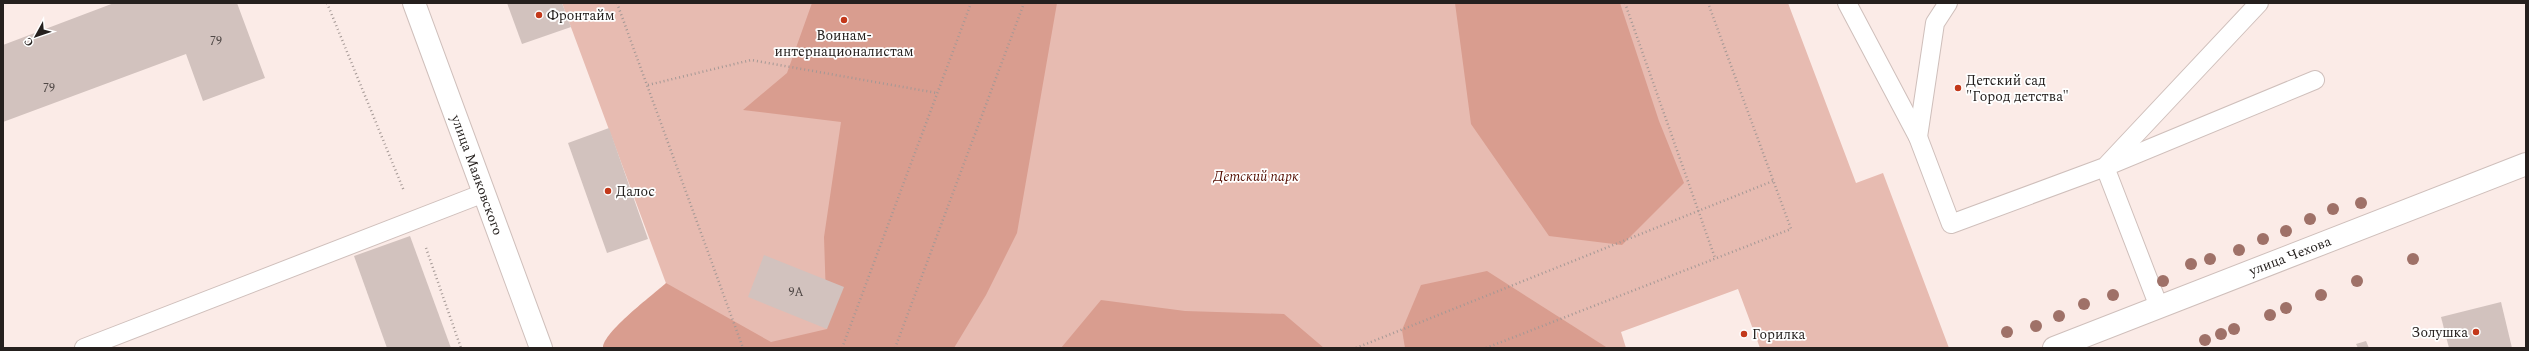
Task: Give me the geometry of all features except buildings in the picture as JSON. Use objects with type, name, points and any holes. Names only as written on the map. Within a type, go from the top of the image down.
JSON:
[{"type":"street","name":"улица Маяковского","points":[[414,3],[541,348]]},
{"type":"street","name":"улица Чехова","points":[[2054,348],[2526,164]]},
{"type":"lane","points":[[1847,3],[1918,137],[1952,224],[2104,167],[2315,80]]},
{"type":"lane","points":[[1918,137],[1935,23],[1948,3]]},
{"type":"lane","points":[[2104,167],[2259,3]]},
{"type":"lane","points":[[2104,167],[2159,307]]},
{"type":"lane","points":[[84,348],[484,194]]},
{"type":"path","points":[[327,3],[416,220],[461,348]]},
{"type":"path","points":[[617,3],[743,348]]},
{"type":"path","points":[[842,348],[971,3]]},
{"type":"path","points":[[895,348],[1024,3]]},
{"type":"path","points":[[1625,3],[1715,258]]},
{"type":"path","points":[[1486,348],[1791,229],[1708,3]]},
{"type":"path","points":[[648,85],[750,60],[937,93]]},
{"type":"path","points":[[1356,348],[1773,181]]},
{"type":"green space","name":"Детский парк","points":[[562,3],[1788,3],[1856,183],[1883,173],[1949,348],[1760,348],[1738,289],[1621,332],[1626,348],[690,348]]},
{"type":"shaded area","points":[[812,3],[1057,3],[1017,233],[986,295],[954,348],[603,348],[605,341],[611,333],[640,305],[666,283],[771,342],[827,329],[824,237],[841,122],[743,110],[787,73]]},
{"type":"shaded area","points":[[1455,3],[1620,3],[1659,121],[1684,183],[1622,245],[1549,236],[1471,124]]},
{"type":"shaded area","points":[[1487,271],[1606,348],[1405,348],[1402,330],[1421,285]]},
{"type":"shaded area","points":[[1101,300],[1185,311],[1284,314],[1324,348],[1061,348]]},
{"type":"place","name":"Фронтайм","points":[[539,15]]},
{"type":"place","name":"Воинам- интернационалистам","points":[[844,20]]},
{"type":"place","name":"Детский сад \"Город детства\"","points":[[1958,88]]},
{"type":"place","name":"Далос","points":[[608,191]]},
{"type":"place","name":"Золушка","points":[[2476,332]]},
{"type":"place","name":"Горилка","points":[[1744,334]]}]
